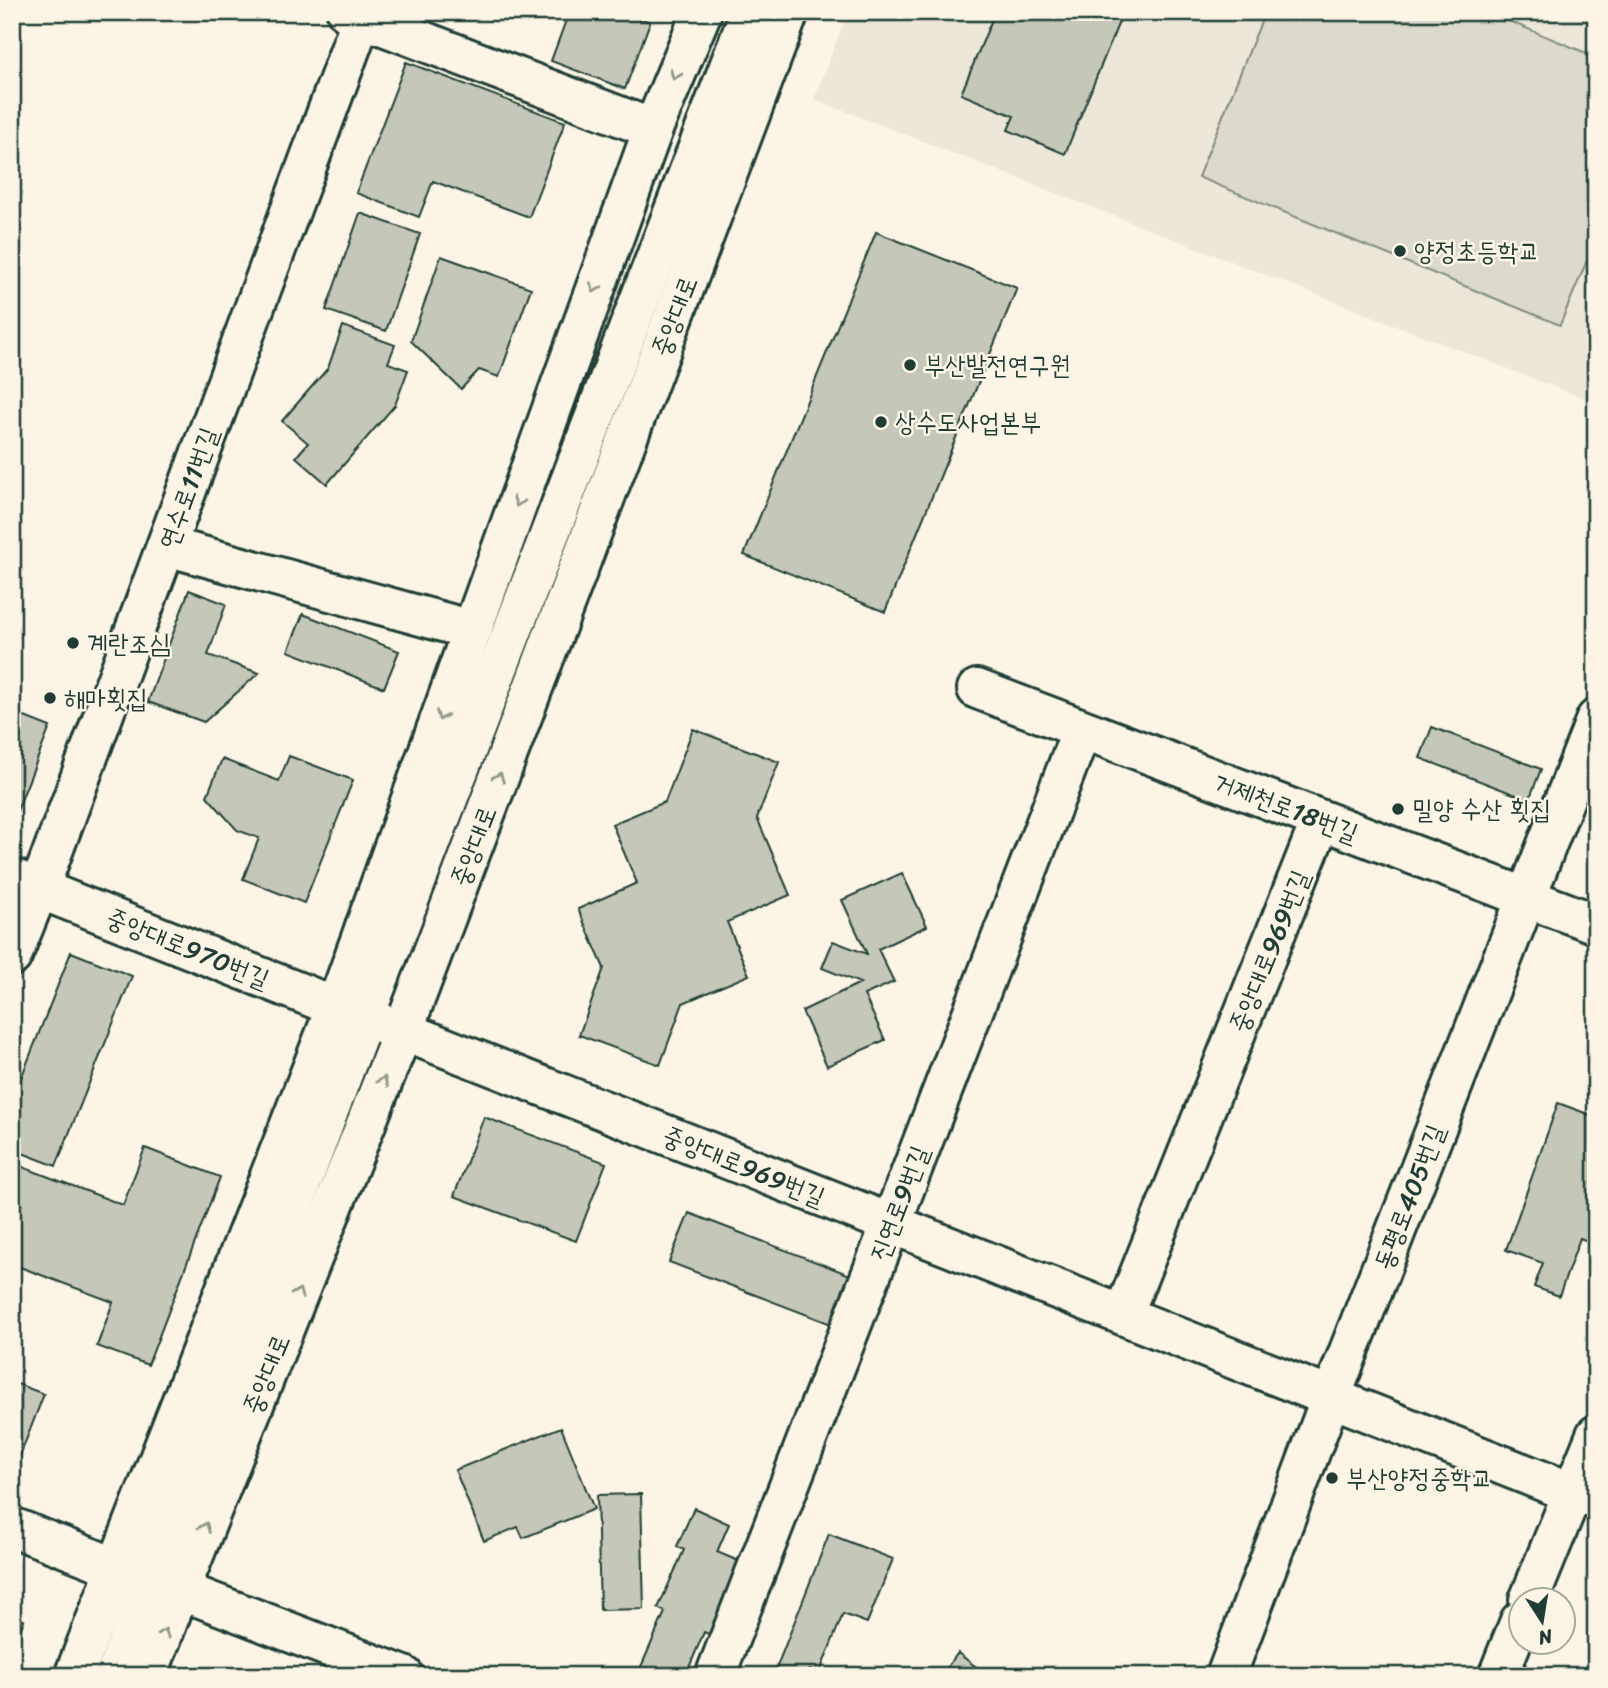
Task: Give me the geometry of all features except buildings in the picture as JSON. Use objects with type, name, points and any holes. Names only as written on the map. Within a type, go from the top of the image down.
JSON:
[{"type":"street","points":[[115,1676],[350,1012],[472,630],[653,129],[702,12]]},
{"type":"street","points":[[74,1676],[350,1012],[750,12]]},
{"type":"street","name":"중앙대로","points":[[147,1676],[402,1031],[789,12]]},
{"type":"street","name":"연수로11번길","points":[[12,956],[26,883],[166,546],[358,14],[653,129]]},
{"type":"street","points":[[166,546],[472,630]]},
{"type":"street","name":"거제천로18번길","points":[[977,689],[1596,924]]},
{"type":"street","name":"동평로405번길","points":[[1226,1676],[1331,1397],[1596,719]]},
{"type":"street","name":"진연로9번길","points":[[715,1676],[1082,729]]},
{"type":"street","name":"중앙대로969번길","points":[[1123,1315],[1321,820]]},
{"type":"street","name":"중앙대로970번길","points":[[26,883],[350,1012]]},
{"type":"street","name":"중앙대로969번길","points":[[350,1012],[1584,1496]]},
{"type":"street","points":[[1537,1586],[1584,1496],[1596,1435]]},
{"type":"street","points":[[12,1527],[117,1568]]},
{"type":"street","points":[[180,1590],[404,1676]]},
{"type":"street","points":[[1498,1676],[1506,1656]]},
{"type":"shaded area","name":"양정초등학교","points":[[848,12],[1596,12],[1596,403],[814,99]]},
{"type":"shaded area","points":[[1265,12],[1487,12],[1596,57],[1596,239],[1560,325],[1198,177]]},
{"type":"place","name":"양정초등학교","points":[[1400,251]]},
{"type":"place","name":"부산발전연구원","points":[[910,365]]},
{"type":"place","name":"상수도사업본부","points":[[881,422]]},
{"type":"place","name":"계란조심","points":[[73,643]]},
{"type":"place","name":"해마횟집","points":[[50,698]]},
{"type":"place","name":"밀양 수산 횟집","points":[[1398,809]]},
{"type":"place","name":"부산양정중학교","points":[[1332,1478]]}]
